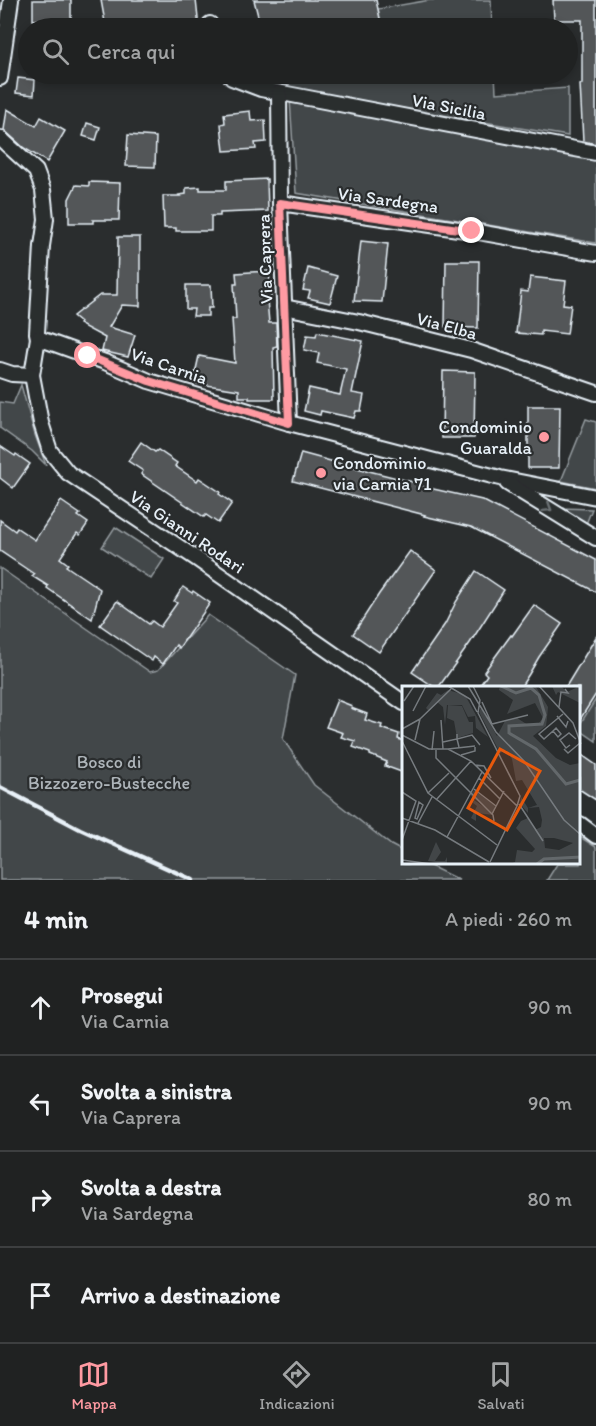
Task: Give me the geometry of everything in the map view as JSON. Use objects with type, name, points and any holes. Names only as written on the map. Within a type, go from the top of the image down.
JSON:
[{"type":"street","points":[[0,78],[11,0]]},
{"type":"street","name":"Via Sicilia","points":[[248,84],[279,93],[596,153]]},
{"type":"street","name":"Via Caprera","points":[[279,93],[280,203],[289,423]]},
{"type":"street","points":[[0,138],[36,171],[43,190],[46,219],[38,338]]},
{"type":"street","name":"Via Sardegna","points":[[280,203],[472,231],[596,253]]},
{"type":"street","name":"Via Elba","points":[[284,307],[359,322],[471,350],[596,393]]},
{"type":"street","name":"Via Gianni Rodari","points":[[38,338],[32,375],[41,423],[50,451],[68,473],[402,702]]},
{"type":"street","name":"Via Carnia","points":[[38,338],[105,362],[149,381],[289,423],[500,478],[596,496]]},
{"type":"street","points":[[0,370],[12,374],[32,375]]},
{"type":"street","name":"Via Carnia","points":[[500,478],[595,535]]},
{"type":"street","points":[[581,825],[596,836]]},
{"type":"green space","points":[[430,0],[491,0],[492,18],[380,18],[378,9]]},
{"type":"green space","points":[[496,84],[496,93],[568,88],[568,136],[263,85]]},
{"type":"green space","points":[[290,99],[596,159],[596,243],[296,193]]},
{"type":"green space","points":[[21,385],[46,465],[32,451],[0,428],[0,402],[13,404]]},
{"type":"green space","points":[[586,419],[596,422],[596,488],[561,481]]},
{"type":"green space","points":[[560,508],[592,509],[586,524]]},
{"type":"green space","points":[[115,527],[164,559],[151,579],[102,547]]},
{"type":"green space","name":"Bosco di Bizzozero-Bustecche","points":[[0,568],[150,672],[158,670],[208,615],[295,675],[283,739],[314,785],[391,845],[402,851],[402,865],[428,865],[459,880],[0,880]]},
{"type":"green space","points":[[596,699],[596,741],[581,731],[581,722]]},
{"type":"green space","points":[[581,838],[596,847],[596,880],[547,880],[556,865],[581,865]]},
{"type":"building","points":[[33,0],[71,0],[71,18],[33,18]]},
{"type":"building","points":[[101,0],[196,0],[198,18],[104,18]]},
{"type":"building","points":[[254,0],[376,0],[380,18],[258,18]]},
{"type":"building","points":[[553,0],[596,0],[596,144],[583,141],[580,84],[582,84],[582,20],[554,18]]},
{"type":"building","points":[[18,78],[18,84],[35,84],[34,95],[16,93]]},
{"type":"building","points":[[7,109],[36,126],[41,117],[65,131],[47,162],[24,148],[4,130]]},
{"type":"building","points":[[250,111],[251,121],[265,120],[266,142],[255,143],[256,149],[224,151],[221,124],[225,123],[224,114]]},
{"type":"building","points":[[87,123],[100,127],[96,140],[83,136]]},
{"type":"building","points":[[128,135],[156,137],[155,167],[126,166]]},
{"type":"building","points":[[267,179],[268,211],[220,213],[220,216],[211,216],[211,231],[176,231],[176,228],[164,228],[163,196],[186,194],[186,188],[226,190],[226,181]]},
{"type":"building","points":[[89,182],[120,183],[119,220],[69,223],[69,199],[76,185],[89,186]]},
{"type":"building","points":[[118,237],[140,237],[140,306],[122,305],[109,327],[135,335],[128,357],[102,351],[105,338],[79,324],[80,322],[73,316],[100,295],[117,295]]},
{"type":"building","points":[[361,241],[388,244],[382,302],[354,301]]},
{"type":"building","points":[[446,261],[479,261],[478,328],[445,327]]},
{"type":"building","points":[[308,268],[337,276],[330,303],[308,298],[310,291],[303,290]]},
{"type":"building","points":[[269,271],[271,299],[267,299],[269,323],[276,323],[277,346],[273,347],[274,399],[249,399],[249,397],[239,397],[239,390],[193,383],[199,356],[235,363],[232,319],[236,319],[234,284],[237,284],[236,273]]},
{"type":"building","points":[[530,277],[566,281],[563,304],[571,305],[567,334],[541,331],[541,335],[516,333],[521,291],[528,292]]},
{"type":"building","points":[[186,285],[211,285],[212,308],[208,308],[208,316],[193,316],[194,309],[186,309]]},
{"type":"building","points":[[317,332],[363,341],[352,393],[364,395],[361,411],[356,411],[354,418],[321,411],[320,415],[304,411],[309,388],[340,395],[346,369],[317,363],[319,353],[304,350],[307,335],[316,336]]},
{"type":"building","points":[[443,371],[475,372],[474,438],[442,438]]},
{"type":"building","name":"Condominio Guaralda","points":[[528,406],[560,406],[559,468],[528,468]]},
{"type":"building","points":[[141,442],[155,452],[158,450],[177,463],[175,466],[197,481],[199,478],[232,503],[218,523],[206,515],[204,517],[141,474],[143,471],[128,461]]},
{"type":"building","points":[[0,446],[30,464],[13,488],[0,478]]},
{"type":"building","points":[[301,453],[421,484],[420,486],[482,500],[596,560],[596,592],[471,527],[293,481]]},
{"type":"building","points":[[61,501],[80,514],[78,516],[88,523],[80,535],[77,533],[60,558],[68,564],[66,566],[100,589],[92,619],[47,588],[48,586],[32,576],[34,574],[0,551],[0,520],[15,531],[17,528],[35,540]]},
{"type":"building","points":[[410,551],[436,570],[379,652],[353,634]]},
{"type":"building","points":[[476,571],[504,590],[439,686],[433,686],[412,672],[445,624]]},
{"type":"building","points":[[183,587],[210,603],[179,648],[176,645],[163,664],[154,657],[152,661],[100,625],[117,601],[149,624],[152,621],[160,627],[177,603],[174,601]]},
{"type":"building","points":[[534,605],[562,624],[521,686],[479,686],[487,675],[484,672]]},
{"type":"building","points":[[596,637],[596,694],[581,718],[581,686],[566,686]]},
{"type":"building","points":[[337,700],[367,714],[365,720],[382,725],[381,728],[399,734],[398,739],[402,740],[402,772],[385,766],[387,762],[370,753],[353,747],[355,741],[341,737],[343,733],[326,727]]},
{"type":"building","points":[[581,754],[596,765],[596,800],[581,790]]},
{"type":"railway","points":[[0,787],[80,829],[193,880]]},
{"type":"place","name":"Condominio Guaralda","points":[[544,437]]},
{"type":"place","name":"Condominio via Carnia 71","points":[[321,473]]},
{"type":"route","points":[[88,356],[149,381],[289,423],[280,203],[472,231]]}]
